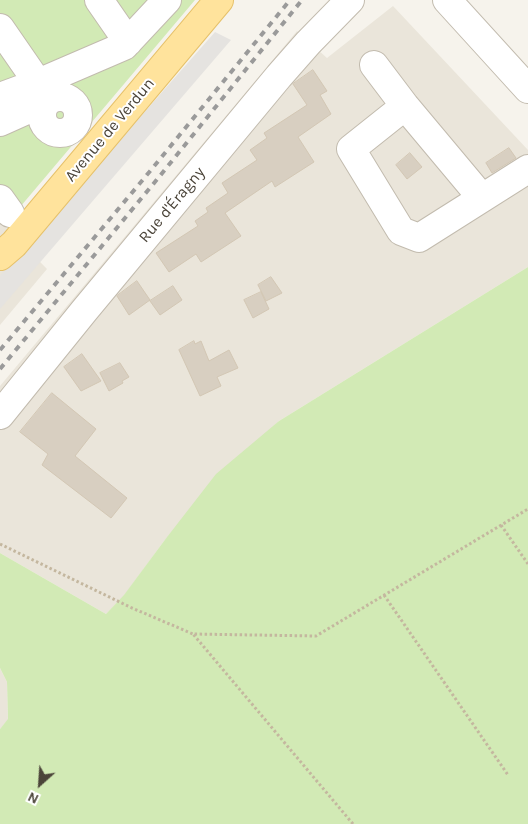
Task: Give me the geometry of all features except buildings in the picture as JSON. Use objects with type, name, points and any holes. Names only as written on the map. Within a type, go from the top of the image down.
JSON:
[{"type":"main road","name":"Avenue de Verdun","points":[[0,256],[14,244],[219,1]]},
{"type":"street","points":[[99,0],[128,42]]},
{"type":"street","name":"Rue d'Éragny","points":[[0,415],[279,76],[350,0]]},
{"type":"street","points":[[447,0],[528,89]]},
{"type":"street","points":[[0,122],[29,109],[40,94],[124,46],[165,1]]},
{"type":"street","points":[[0,28],[40,94],[41,121],[51,132],[66,133],[71,128],[96,147]]},
{"type":"street","points":[[374,65],[405,106],[482,198]]},
{"type":"street","points":[[0,97],[40,94]]},
{"type":"street","points":[[405,106],[351,149],[402,231],[419,238],[528,169]]},
{"type":"path","points":[[0,544],[132,608],[193,634],[316,636],[528,509]]},
{"type":"path","points":[[501,525],[528,564]]},
{"type":"path","points":[[384,595],[508,775]]},
{"type":"path","points":[[193,634],[353,824]]},
{"type":"shaded area","points":[[393,6],[528,150],[528,267],[279,421],[164,541],[124,596],[106,614],[0,553],[0,386],[297,31],[327,58]]},
{"type":"shaded area","points":[[215,32],[231,40],[0,309],[0,276]]},
{"type":"shaded area","points":[[0,221],[47,269],[0,325]]},
{"type":"shaded area","points":[[0,668],[7,682],[8,720],[0,729]]},
{"type":"green space","points":[[0,0],[195,0],[4,226],[0,221]]},
{"type":"green space","points":[[528,267],[528,824],[0,824],[0,729],[8,719],[7,682],[0,668],[0,553],[106,614],[124,595],[216,474],[279,421]]},
{"type":"railway","points":[[0,350],[290,0]]},
{"type":"railway","points":[[0,369],[302,0]]}]
